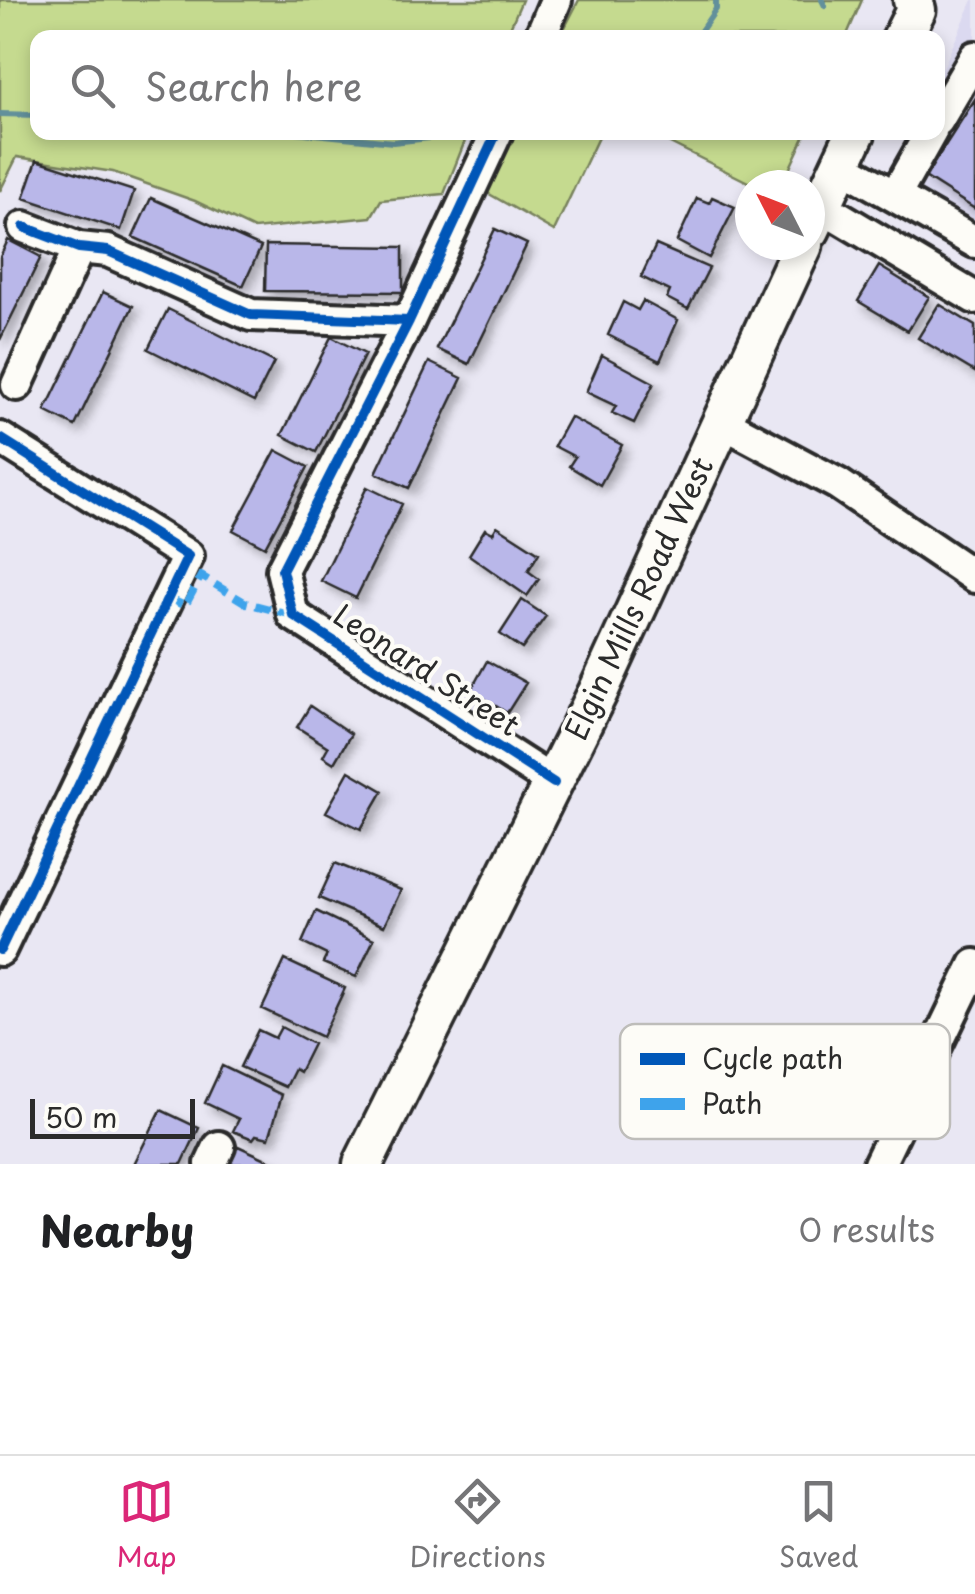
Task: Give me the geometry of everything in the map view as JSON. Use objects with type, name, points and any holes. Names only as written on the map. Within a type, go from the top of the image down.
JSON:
[{"type":"main road","points":[[825,197],[848,149]]},
{"type":"main road","name":"Elgin Mills Road West","points":[[363,1164],[554,783],[796,260]]},
{"type":"street","points":[[543,30],[556,0]]},
{"type":"street","points":[[945,108],[975,58]]},
{"type":"street","name":"Leonard Street","points":[[493,140],[409,321],[282,570],[293,615],[554,783]]},
{"type":"street","points":[[895,196],[926,140]]},
{"type":"street","points":[[848,149],[895,196],[975,242]]},
{"type":"street","points":[[825,223],[975,298]]},
{"type":"street","points":[[24,227],[79,248],[108,252],[251,315],[409,321]]},
{"type":"street","points":[[17,386],[79,248]]},
{"type":"street","points":[[722,422],[838,484],[975,577]]},
{"type":"street","points":[[0,438],[188,556],[0,950]]},
{"type":"street","points":[[947,1024],[975,965]]},
{"type":"street","points":[[879,1164],[891,1139]]},
{"type":"shaded area","points":[[975,0],[975,264],[881,205],[932,140],[945,140],[945,63]]},
{"type":"green space","points":[[0,0],[522,0],[509,30],[30,30],[30,140],[465,140],[444,194],[381,200],[371,217],[254,229],[195,201],[113,172],[17,157],[0,191]]},
{"type":"green space","points":[[579,0],[862,0],[849,30],[564,30]]},
{"type":"green space","points":[[510,140],[597,140],[554,231],[484,191]]},
{"type":"green space","points":[[664,140],[803,140],[789,170],[735,170],[735,176]]},
{"type":"building","points":[[975,99],[975,209],[925,177]]},
{"type":"building","points":[[37,160],[134,191],[121,230],[24,198]]},
{"type":"building","points":[[712,197],[735,207],[709,258],[677,241],[697,198],[709,203]]},
{"type":"building","points":[[151,198],[261,247],[243,286],[133,237]]},
{"type":"building","points":[[495,229],[527,244],[469,364],[437,349]]},
{"type":"building","points":[[8,240],[41,257],[0,340],[0,257]]},
{"type":"building","points":[[266,245],[403,247],[403,292],[265,291]]},
{"type":"building","points":[[656,245],[709,268],[688,309],[667,298],[670,291],[641,277]]},
{"type":"building","points":[[879,266],[929,297],[908,331],[858,301]]},
{"type":"building","points":[[103,292],[133,306],[75,426],[45,411]]},
{"type":"building","points":[[643,301],[678,320],[660,361],[608,335],[623,302],[638,310]]},
{"type":"building","points":[[939,304],[975,326],[975,372],[918,338]]},
{"type":"building","points":[[168,309],[274,362],[254,402],[148,349]]},
{"type":"building","points":[[331,337],[365,354],[316,452],[282,435]]},
{"type":"building","points":[[602,355],[654,383],[634,423],[612,413],[616,406],[586,392]]},
{"type":"building","points":[[429,362],[462,378],[409,488],[376,473]]},
{"type":"building","points":[[570,417],[622,445],[600,485],[569,466],[575,457],[554,446]]},
{"type":"building","points":[[276,450],[308,467],[265,547],[233,530]]},
{"type":"building","points":[[367,487],[402,504],[356,598],[321,581]]},
{"type":"building","points":[[497,526],[539,553],[528,571],[539,579],[527,596],[469,555],[485,529],[493,533]]},
{"type":"building","points":[[522,600],[546,616],[522,649],[500,634]]},
{"type":"building","points":[[487,661],[526,683],[507,713],[471,690]]},
{"type":"building","points":[[310,706],[351,734],[334,763],[323,756],[328,747],[297,727]]},
{"type":"building","points":[[349,771],[383,791],[361,829],[326,812]]},
{"type":"building","points":[[335,863],[401,890],[384,926],[319,898]]},
{"type":"building","points":[[316,911],[374,939],[356,977],[323,963],[327,955],[302,943]]},
{"type":"building","points":[[285,960],[345,988],[322,1037],[262,1009]]},
{"type":"building","points":[[281,1027],[313,1044],[299,1072],[294,1069],[285,1087],[240,1067],[258,1030],[275,1038]]},
{"type":"building","points":[[222,1066],[282,1095],[269,1138],[256,1135],[253,1139],[233,1131],[239,1119],[205,1103]]},
{"type":"building","points":[[161,1110],[199,1128],[182,1164],[134,1164]]},
{"type":"building","points":[[238,1146],[277,1164],[229,1164]]},
{"type":"waterway","points":[[702,30],[716,9],[716,0]]},
{"type":"waterway","points":[[822,0],[825,6]]},
{"type":"waterway","points":[[0,114],[30,115]]},
{"type":"waterway","points":[[373,140],[411,140]]},
{"type":"marked path","points":[[168,598],[185,606],[201,576],[246,603],[293,615]]},
{"type":"cycle path","points":[[493,140],[409,321],[282,570],[293,615],[554,783]]},
{"type":"cycle path","points":[[24,227],[79,248],[108,251],[251,315],[409,321]]},
{"type":"cycle path","points":[[0,438],[188,556],[0,950]]}]
